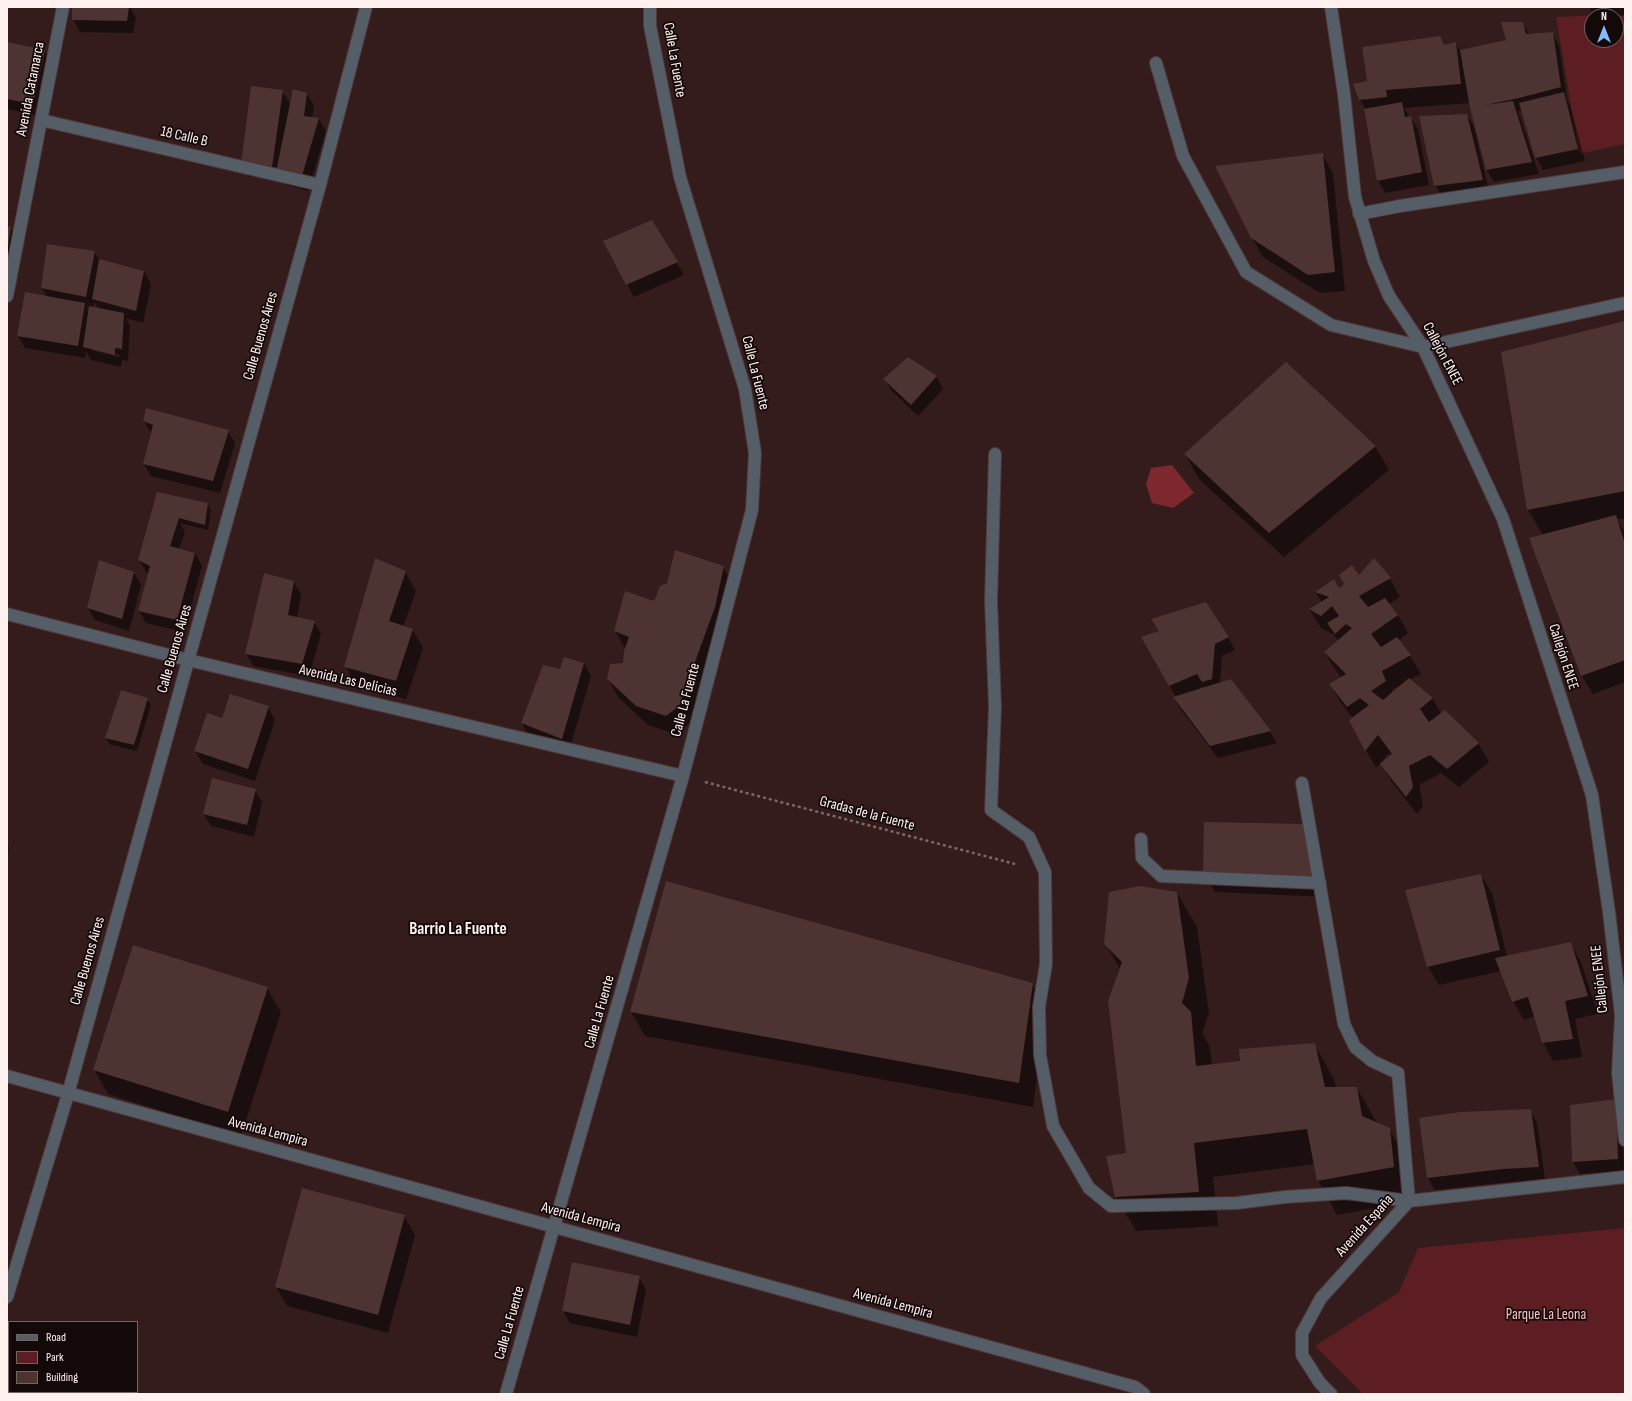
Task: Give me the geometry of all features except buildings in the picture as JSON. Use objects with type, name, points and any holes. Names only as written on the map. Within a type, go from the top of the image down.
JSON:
[{"type":"street","name":"Avenida Catamarca","points":[[7,296],[63,7]]},
{"type":"street","name":"Calle Buenos Aires","points":[[7,1297],[68,1094],[320,185],[366,7]]},
{"type":"street","name":"Calle La Fuente","points":[[506,1394],[683,776],[752,510],[755,453],[745,389],[680,176],[650,26],[650,7]]},
{"type":"street","name":"Callejón ENEE","points":[[1331,7],[1344,94],[1355,197],[1374,262],[1388,296],[1424,348],[1503,519],[1592,795],[1609,912],[1621,1015],[1618,1073],[1625,1140]]},
{"type":"street","points":[[1156,63],[1183,156],[1246,272],[1331,325],[1424,348],[1625,304]]},
{"type":"street","name":"18 Calle B","points":[[41,120],[320,185]]},
{"type":"street","points":[[1359,214],[1400,206],[1625,172]]},
{"type":"street","points":[[995,454],[991,601],[995,707],[991,810],[1029,837],[1045,872],[1046,964],[1039,1007],[1040,1055],[1053,1126],[1089,1188],[1111,1206],[1237,1203],[1285,1197],[1346,1193],[1409,1201],[1398,1073],[1372,1061],[1355,1047],[1344,1024],[1302,783]]},
{"type":"street","name":"Avenida Las Delicias","points":[[7,614],[188,660],[683,776]]},
{"type":"street","points":[[1141,839],[1142,858],[1161,876],[1320,883]]},
{"type":"street","name":"Avenida Lempira","points":[[7,1076],[1135,1387],[1144,1394]]},
{"type":"street","name":"Avenida España","points":[[1331,1394],[1320,1383],[1302,1355],[1302,1333],[1321,1298],[1409,1201],[1625,1177]]},
{"type":"path","name":"Gradas de la Fuente","points":[[683,776],[1045,872]]},
{"type":"green space","points":[[1625,14],[1625,144],[1579,154],[1556,17],[1584,16],[1584,48],[1624,48]]},
{"type":"green space","name":"Parque La Leona","points":[[1625,1228],[1625,1394],[1363,1394],[1315,1346],[1399,1292],[1418,1248]]},
{"type":"shaded area","points":[[1172,465],[1194,493],[1173,508],[1152,503],[1146,484],[1151,468]]},
{"type":"district","name":"Barrio La Fuente","points":[[458,930]]}]
